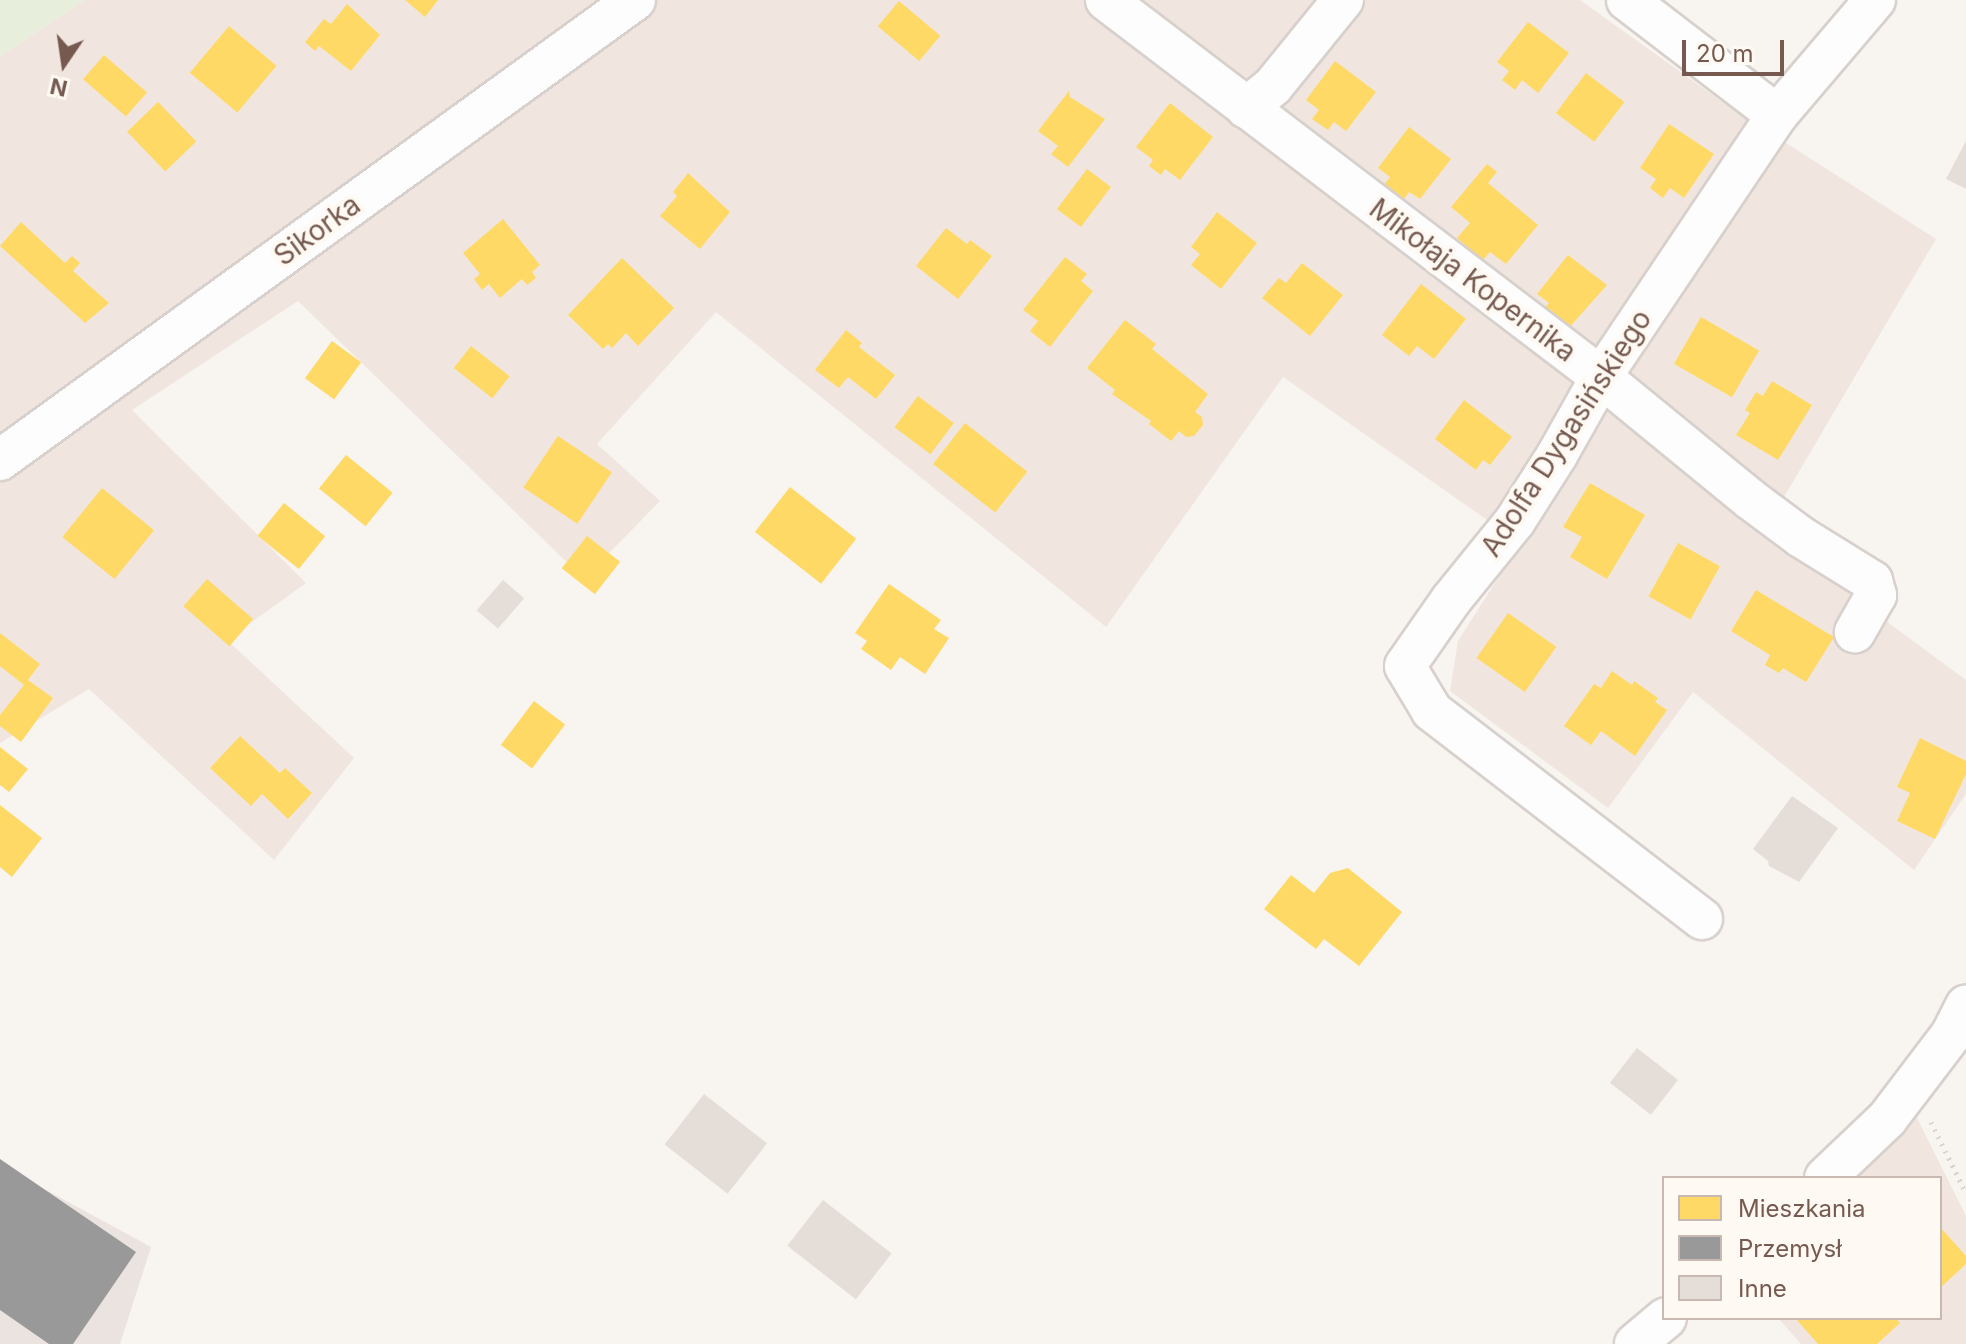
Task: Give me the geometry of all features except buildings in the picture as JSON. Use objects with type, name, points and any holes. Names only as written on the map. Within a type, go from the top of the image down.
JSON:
[{"type":"street","name":"Sikorka","points":[[0,460],[635,0]]},
{"type":"street","name":"Mikołaja Kopernika","points":[[1106,0],[1601,377],[1750,499],[1872,581],[1876,595],[1855,632]]},
{"type":"street","points":[[1246,108],[1273,86],[1343,0]]},
{"type":"street","points":[[1627,0],[1777,115]]},
{"type":"street","name":"Adolfa Dygasińskiego","points":[[1702,919],[1432,711],[1405,666],[1451,600],[1515,521],[1601,377],[1777,115],[1875,0]]},
{"type":"street","points":[[1827,1176],[1887,1119],[1951,1035],[1966,1006]]},
{"type":"street","points":[[1635,1344],[1664,1320]]},
{"type":"path","points":[[1913,1086],[1966,1193]]},
{"type":"shaded area","points":[[84,0],[1580,0],[1724,103],[1936,239],[1764,531],[1966,680],[1966,794],[1914,870],[1693,692],[1608,808],[1450,691],[1458,641],[1520,543],[1283,377],[1106,627],[716,312],[597,444],[660,501],[584,579],[298,301],[132,410],[306,583],[227,640],[354,758],[274,860],[89,689],[0,743],[0,56]]},
{"type":"shaded area","points":[[1913,1110],[1966,1216],[1966,1344],[1801,1344],[1780,1320],[1942,1320],[1942,1176],[1858,1176]]},
{"type":"shaded area","points":[[0,1165],[151,1247],[120,1344],[0,1344]]},
{"type":"green space","points":[[0,0],[84,0],[0,56]]}]
